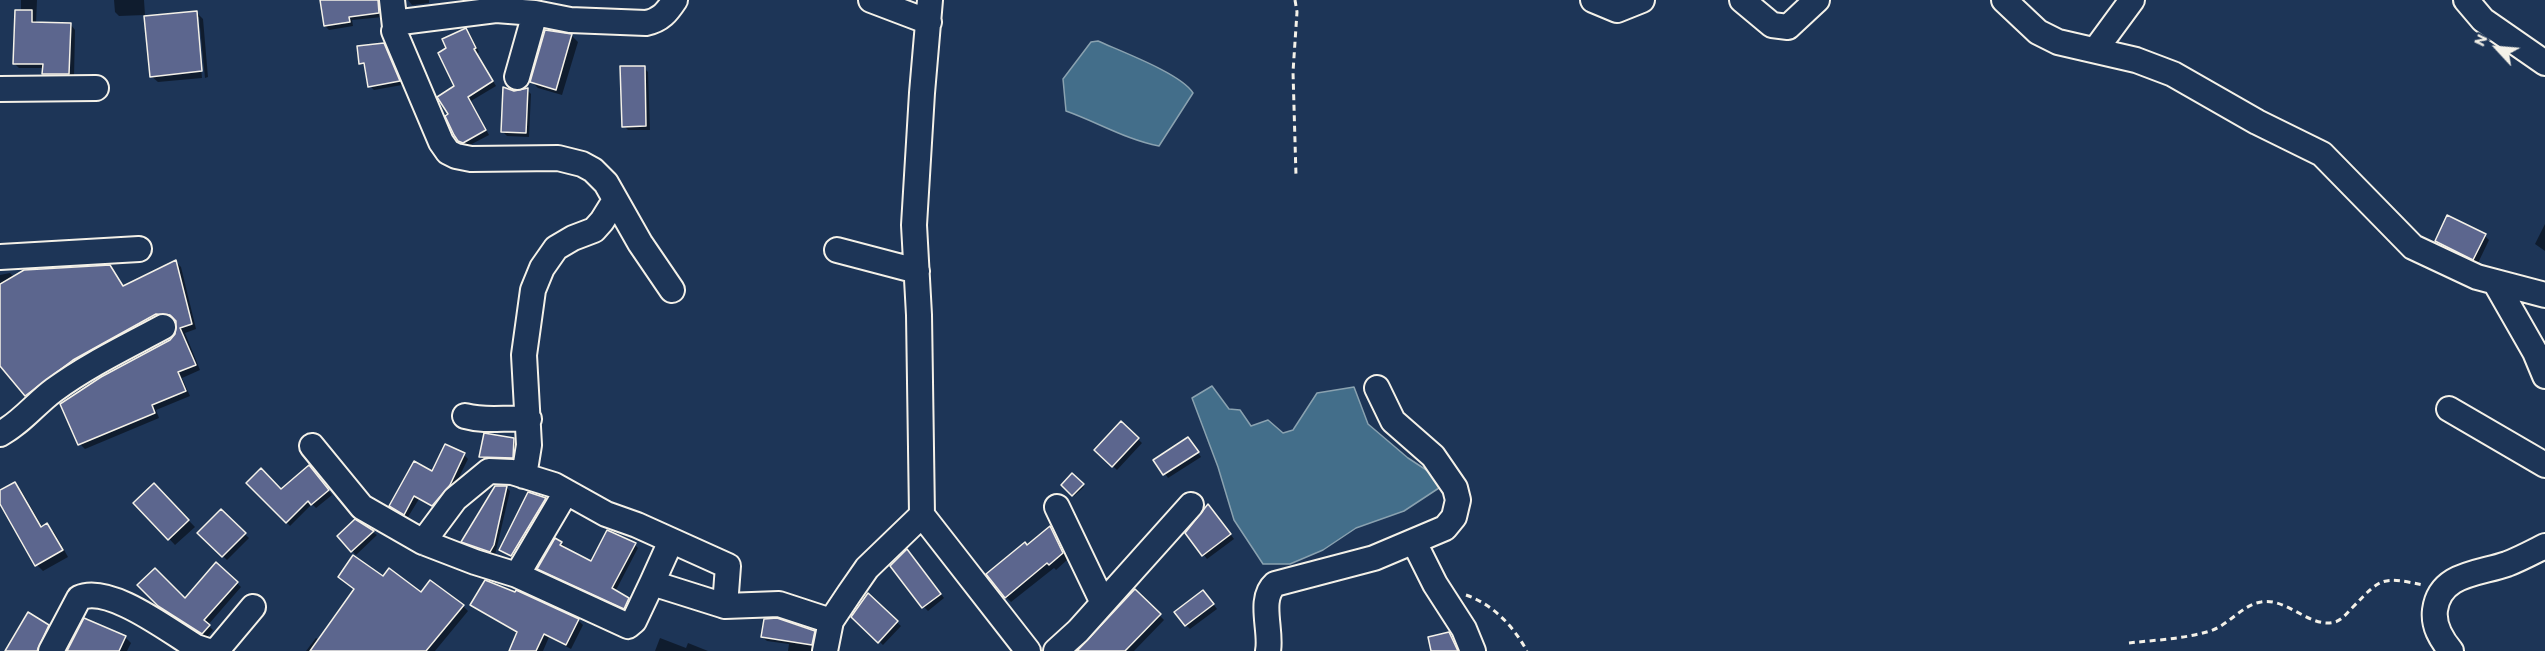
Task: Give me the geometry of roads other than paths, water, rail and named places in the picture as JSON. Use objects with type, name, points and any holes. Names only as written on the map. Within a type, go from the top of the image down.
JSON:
[{"type":"street","points":[[392,0],[396,38],[441,142],[448,152],[471,159],[558,158],[582,164],[594,170],[606,183],[640,243],[672,290]]},
{"type":"street","points":[[395,27],[401,22],[466,6],[496,5],[570,20],[646,22],[655,21],[666,14],[675,0]]},
{"type":"street","points":[[871,0],[930,11],[922,93],[914,225],[922,515],[1028,651]]},
{"type":"street","points":[[1593,0],[1617,10],[1642,0]]},
{"type":"street","points":[[1742,0],[1772,25],[1788,27],[1817,0]]},
{"type":"street","points":[[2004,0],[2038,32],[2058,42],[2136,60],[2174,74],[2257,122],[2322,154],[2413,247],[2477,277],[2545,295]]},
{"type":"street","points":[[2096,49],[2132,0]]},
{"type":"street","points":[[2466,0],[2483,20],[2545,63]]},
{"type":"street","points":[[517,77],[535,13]]},
{"type":"street","points":[[0,89],[96,88]]},
{"type":"street","points":[[524,476],[529,445],[529,420],[524,355],[533,290],[542,268],[556,248],[594,230],[615,200]]},
{"type":"street","points":[[0,257],[139,249]]},
{"type":"street","points":[[837,250],[916,270]]},
{"type":"street","points":[[2495,282],[2535,352],[2545,376]]},
{"type":"street","points":[[0,434],[26,417],[52,392],[96,362],[163,327]]},
{"type":"street","points":[[1268,651],[1266,604],[1269,589],[1275,584],[1374,558],[1445,528],[1454,516],[1458,500],[1455,488],[1433,456],[1393,421],[1377,388]]},
{"type":"street","points":[[2449,410],[2545,465]]},
{"type":"street","points":[[465,416],[478,420],[512,417],[529,420]]},
{"type":"street","points":[[312,446],[362,507],[423,542],[517,575],[628,626],[634,621],[671,541]]},
{"type":"street","points":[[423,542],[455,499],[489,471],[512,472],[566,492],[606,514],[637,525],[728,566],[725,606]]},
{"type":"street","points":[[517,575],[566,492]]},
{"type":"street","points":[[1056,651],[1078,631],[1191,505]]},
{"type":"street","points":[[1057,507],[1103,603]]},
{"type":"street","points":[[825,651],[831,621],[867,568],[922,515]]},
{"type":"street","points":[[1414,542],[1437,587],[1464,629],[1473,651]]},
{"type":"street","points":[[2451,651],[2437,631],[2435,623],[2436,600],[2442,590],[2453,581],[2506,564],[2545,546]]},
{"type":"street","points":[[652,583],[725,606],[779,604],[831,621]]},
{"type":"street","points":[[51,651],[79,597],[86,594],[102,595],[119,600],[196,647],[208,651],[217,650],[253,607]]},
{"type":"water","points":[[1098,41],[1177,78],[1193,93],[1159,146],[1124,135],[1066,111],[1063,79],[1091,42]]},
{"type":"water","points":[[1212,386],[1229,409],[1240,410],[1251,426],[1268,420],[1283,433],[1293,430],[1317,393],[1354,387],[1368,424],[1408,458],[1434,475],[1442,486],[1404,511],[1356,528],[1323,550],[1290,564],[1263,564],[1234,520],[1218,467],[1192,398]]}]
